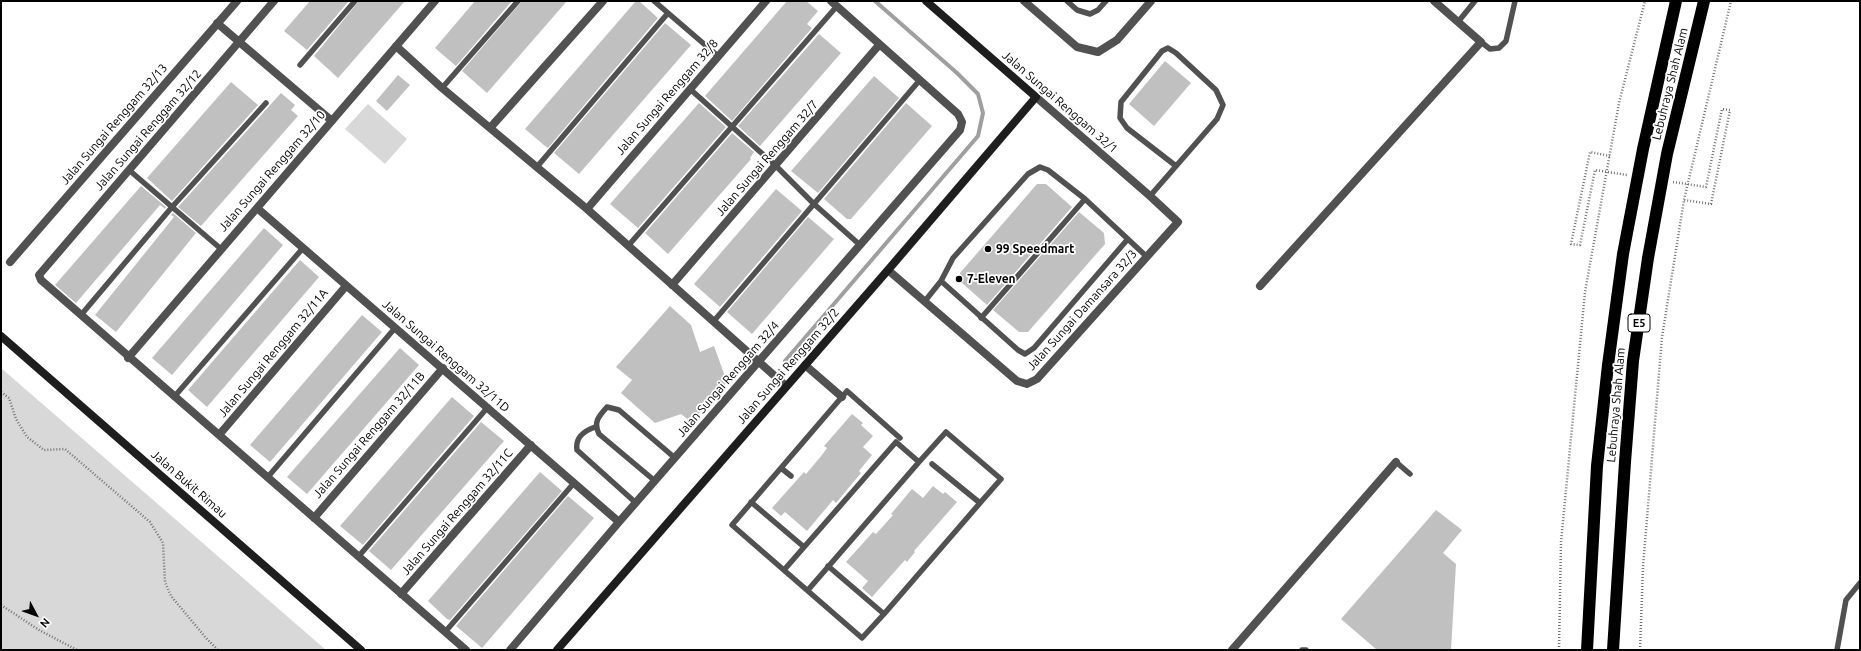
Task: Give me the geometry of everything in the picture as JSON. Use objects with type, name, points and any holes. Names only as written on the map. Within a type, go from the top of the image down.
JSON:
[{"type":"highway","name":"Lebuhraya Shah Alam","points":[[1587,650],[1597,466],[1612,333],[1623,254],[1642,156],[1676,1]]},
{"type":"highway","name":"Lebuhraya Shah Alam","points":[[1614,650],[1625,462],[1637,337],[1648,258],[1667,154],[1704,1]]},
{"type":"street","name":"Jalan Sungai Renggam 32/13","points":[[10,262],[237,1]]},
{"type":"street","name":"Jalan Sungai Renggam 32/12","points":[[81,315],[41,280],[39,275],[274,1]]},
{"type":"street","name":"Jalan Sungai Renggam 32/10","points":[[128,358],[435,1]]},
{"type":"street","points":[[490,128],[603,1]]},
{"type":"street","name":"Jalan Sungai Renggam 32/8","points":[[587,209],[766,1]]},
{"type":"street","name":"Jalan Sungai Renggam 32/1","points":[[926,1],[1178,222]]},
{"type":"street","points":[[1024,1],[1077,46],[1098,52],[1117,40],[1151,1]]},
{"type":"street","points":[[1260,286],[1481,42],[1434,1]]},
{"type":"street","points":[[834,4],[919,81]]},
{"type":"street","points":[[217,23],[332,120]]},
{"type":"street","name":"Jalan Sungai Renggam 32/7","points":[[672,285],[879,45]]},
{"type":"street","points":[[396,46],[442,88],[587,209],[758,363],[786,386]]},
{"type":"street","name":"Jalan Sungai Renggam 32/4","points":[[510,650],[636,502],[960,130],[962,122],[958,114],[919,81]]},
{"type":"street","name":"Jalan Sungai Renggam 32/2","points":[[557,650],[888,270],[1036,97]]},
{"type":"street","name":"Jalan Sungai Renggam 32/11D","points":[[257,208],[619,522]]},
{"type":"street","name":"Jalan Sungai Damansara 32/3","points":[[888,270],[1017,381],[1027,384],[1037,379],[1178,222]]},
{"type":"street","name":"Jalan Sungai Renggam 32/11A","points":[[219,435],[346,286]]},
{"type":"street","points":[[81,315],[128,358],[219,435],[466,650]]},
{"type":"street","name":"Jalan Bukit Rimau","points":[[1,336],[361,650]]},
{"type":"street","points":[[805,365],[842,397]]},
{"type":"street","name":"Jalan Sungai Renggam 32/11B","points":[[314,518],[443,368]]},
{"type":"street","name":"Jalan Sungai Renggam 32/11C","points":[[401,594],[531,445]]},
{"type":"street","points":[[1232,650],[1396,462]]},
{"type":"lane","points":[[300,64],[355,1]]},
{"type":"lane","points":[[442,88],[518,1]]},
{"type":"lane","points":[[654,1],[718,56]]},
{"type":"lane","points":[[1067,1],[1077,10],[1090,14],[1098,10],[1106,1]]},
{"type":"lane","points":[[1458,22],[1475,1]]},
{"type":"lane","points":[[1481,42],[1490,49],[1499,48],[1506,41],[1515,1]]},
{"type":"lane","points":[[628,246],[834,4]]},
{"type":"lane","points":[[536,168],[668,13]]},
{"type":"lane","points":[[1150,196],[1217,119],[1223,106],[1216,90],[1176,53],[1168,48],[1162,51],[1121,102],[1120,118],[1126,128],[1176,166]]},
{"type":"lane","points":[[713,322],[919,81]]},
{"type":"lane","points":[[690,89],[776,166],[814,204],[860,245]]},
{"type":"lane","points":[[81,315],[172,207],[266,103]]},
{"type":"lane","points":[[925,301],[941,281],[953,258],[1028,174],[1040,167],[1048,170],[1085,199],[1127,240],[1146,256]]},
{"type":"lane","points":[[129,170],[221,249]]},
{"type":"lane","points":[[981,318],[1085,199]]},
{"type":"lane","points":[[941,281],[981,318],[1018,350],[1025,354],[1034,348],[1127,240]]},
{"type":"lane","points":[[174,397],[303,248]]},
{"type":"lane","points":[[267,478],[395,328]]},
{"type":"lane","points":[[808,590],[946,432],[1001,479],[862,638],[732,525],[848,391],[900,438]]},
{"type":"lane","points":[[358,557],[488,407]]},
{"type":"lane","points":[[636,502],[577,450],[576,443],[580,435],[595,427],[598,418],[607,407],[619,410],[675,458]]},
{"type":"lane","points":[[595,427],[599,434],[655,482]]},
{"type":"lane","points":[[784,570],[896,442],[919,462]]},
{"type":"lane","points":[[1396,462],[1410,474]]},
{"type":"lane","points":[[932,464],[980,503]]},
{"type":"lane","points":[[781,468],[791,476]]},
{"type":"lane","points":[[445,632],[574,483]]},
{"type":"lane","points":[[751,502],[804,547]]},
{"type":"lane","points":[[828,566],[884,614]]},
{"type":"lane","points":[[1837,650],[1846,600],[1860,583]]},
{"type":"path","points":[[1559,650],[1561,542],[1585,292],[1619,103],[1645,1]]},
{"type":"path","points":[[1640,650],[1643,567],[1662,337],[1684,200],[1731,1]]},
{"type":"path","points":[[1684,200],[1711,204],[1730,110],[1722,109]]},
{"type":"path","points":[[1580,245],[1571,244],[1590,152],[1610,156]]},
{"type":"path","points":[[1,392],[8,398],[16,419],[27,437],[44,450],[65,449],[150,522],[163,543],[165,582],[171,596],[218,650]]},
{"type":"path","points":[[1,604],[39,630],[77,650]]},
{"type":"shaded area","points":[[368,104],[407,139],[385,164],[345,129]]},
{"type":"shaded area","points":[[1,368],[326,650],[1,650]]},
{"type":"building","points":[[310,1],[349,1],[307,50],[284,31]]},
{"type":"building","points":[[359,1],[405,1],[338,78],[314,56]]},
{"type":"building","points":[[475,1],[512,1],[456,66],[435,48]]},
{"type":"building","points":[[522,1],[567,1],[487,93],[462,71]]},
{"type":"building","points":[[636,1],[639,1],[658,18],[548,148],[525,129]]},
{"type":"building","points":[[787,1],[806,1],[818,11],[807,24],[812,28],[732,121],[705,96]]},
{"type":"building","points":[[665,23],[691,45],[579,174],[554,153]]},
{"type":"building","points":[[819,34],[841,53],[760,146],[738,126]]},
{"type":"building","points":[[1165,61],[1191,83],[1154,126],[1129,104]]},
{"type":"building","points":[[398,75],[410,85],[387,111],[376,101]]},
{"type":"building","points":[[874,76],[899,98],[818,193],[791,171]]},
{"type":"building","points":[[231,82],[258,105],[172,201],[147,178]]},
{"type":"building","points":[[281,93],[295,105],[291,110],[298,116],[201,226],[178,207]]},
{"type":"building","points":[[699,103],[726,127],[638,228],[610,204]]},
{"type":"building","points":[[906,103],[932,126],[851,219],[847,219],[824,199]]},
{"type":"building","points":[[732,133],[754,152],[750,158],[751,159],[668,254],[645,233]]},
{"type":"building","points":[[1037,184],[1046,184],[1072,207],[987,305],[962,283],[960,273]]},
{"type":"building","points":[[141,186],[166,207],[165,209],[160,205],[76,303],[55,285]]},
{"type":"building","points":[[776,189],[802,211],[720,307],[694,284]]},
{"type":"building","points":[[1079,212],[1104,233],[1105,244],[1028,332],[1019,332],[993,310]]},
{"type":"building","points":[[173,213],[196,233],[116,332],[95,315],[174,217],[171,215]]},
{"type":"building","points":[[808,217],[834,239],[752,334],[727,312]]},
{"type":"building","points":[[264,228],[283,245],[172,375],[152,358]]},
{"type":"building","points":[[300,260],[319,277],[207,407],[188,390]]},
{"type":"building","points":[[670,306],[691,325],[700,352],[714,346],[727,382],[691,422],[681,414],[655,423],[621,393],[632,380],[616,367]]},
{"type":"building","points":[[362,315],[382,332],[270,462],[250,445]]},
{"type":"building","points":[[400,348],[419,365],[307,494],[287,477]]},
{"type":"building","points":[[452,397],[474,416],[363,545],[340,526]]},
{"type":"building","points":[[852,414],[863,423],[861,425],[873,436],[863,447],[872,455],[859,471],[861,473],[836,503],[833,500],[807,531],[785,512],[781,516],[772,508],[804,472],[806,474],[827,448],[824,446]]},
{"type":"building","points":[[481,422],[504,441],[391,570],[369,551]]},
{"type":"building","points":[[540,472],[562,491],[450,620],[447,619],[428,601]]},
{"type":"building","points":[[933,486],[943,494],[945,492],[957,502],[914,551],[915,552],[907,562],[905,560],[872,597],[862,588],[868,581],[846,562],[873,532],[876,534],[893,515],[891,514],[912,489],[923,498]]},
{"type":"building","points":[[568,496],[594,518],[482,648],[456,626]]},
{"type":"building","points":[[1436,510],[1462,530],[1443,553],[1456,564],[1451,650],[1377,650],[1341,619]]},
{"type":"waterway","points":[[785,361],[978,136],[983,113],[978,94],[957,73],[875,1]]},
{"type":"place","name":"99 Speedmart","points":[[988,249]]},
{"type":"place","name":"7-Eleven","points":[[959,279]]}]
